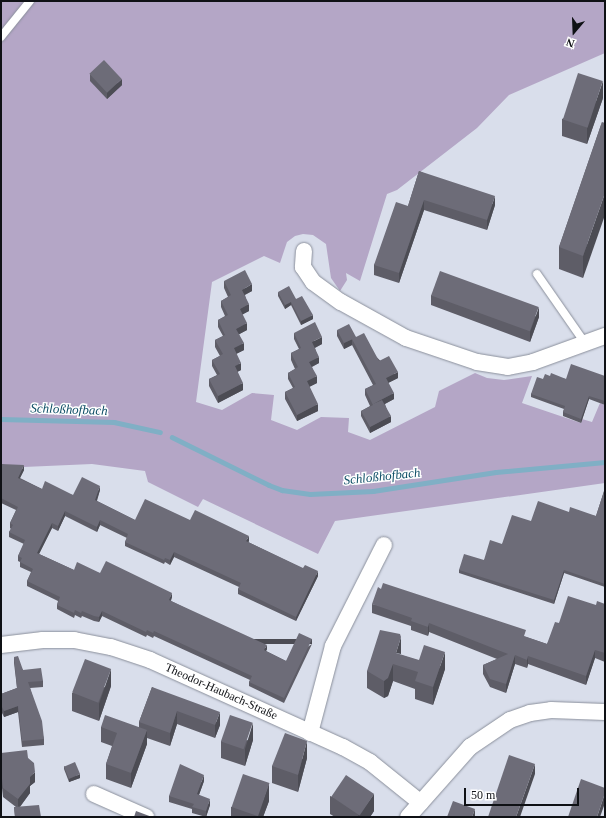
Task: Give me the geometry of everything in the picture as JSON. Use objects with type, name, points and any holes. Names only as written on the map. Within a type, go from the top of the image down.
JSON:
[{"type":"street","points":[[304,251],[303,267],[313,282],[341,302],[406,338],[477,362],[508,367],[527,363],[605,336]]},
{"type":"street","points":[[310,733],[333,646],[384,546]]},
{"type":"street","name":"Theodor-Haubach-Straße","points":[[1,645],[43,640],[74,640],[111,647],[150,660],[370,762],[421,803]]},
{"type":"street","points":[[408,817],[470,747],[483,736],[510,720],[530,713],[551,710],[605,712]]},
{"type":"street","points":[[94,794],[146,817]]},
{"type":"lane","points":[[1,37],[30,1]]},
{"type":"lane","points":[[537,274],[585,344]]},
{"type":"shaded area","points":[[1,1],[605,1],[605,53],[509,95],[477,128],[397,190],[387,194],[360,281],[346,273],[347,280],[340,291],[331,278],[326,244],[313,235],[303,234],[295,236],[287,242],[280,263],[264,256],[212,282],[196,402],[222,410],[252,393],[274,395],[271,420],[297,430],[321,417],[349,418],[348,432],[370,440],[435,407],[439,391],[475,373],[487,378],[504,380],[532,376],[522,403],[581,423],[582,419],[592,422],[600,403],[605,405],[605,483],[335,521],[318,554],[203,499],[198,507],[148,482],[145,471],[92,464],[1,468]]},
{"type":"building","points":[[104,60],[122,79],[107,93],[89,74]]},
{"type":"building","points":[[578,73],[603,81],[588,128],[563,120]]},
{"type":"building","points":[[602,122],[605,123],[605,193],[583,256],[559,247]]},
{"type":"building","points":[[419,171],[495,196],[487,220],[424,200],[399,273],[374,265],[396,202],[408,206]]},
{"type":"building","points":[[245,270],[252,284],[242,290],[249,304],[240,309],[247,323],[236,329],[244,343],[234,348],[241,363],[235,366],[243,383],[218,396],[209,379],[220,374],[212,360],[223,354],[215,340],[225,335],[218,320],[228,315],[221,301],[231,295],[224,281]]},
{"type":"building","points":[[440,271],[539,307],[530,331],[431,295]]},
{"type":"building","points":[[289,286],[296,299],[302,296],[313,315],[301,321],[291,302],[285,305],[278,292]]},
{"type":"building","points":[[315,322],[322,337],[312,342],[319,357],[309,362],[317,376],[307,381],[318,404],[297,415],[285,392],[295,387],[288,373],[298,367],[291,353],[301,348],[294,333]]},
{"type":"building","points":[[349,324],[356,337],[364,333],[379,361],[389,356],[398,372],[386,378],[394,393],[373,404],[382,400],[391,416],[370,427],[361,411],[373,405],[365,389],[376,384],[352,339],[344,343],[337,330]]},
{"type":"building","points":[[571,364],[605,376],[605,401],[589,396],[581,419],[563,412],[565,406],[531,394],[537,377],[543,379],[545,374],[550,376],[551,373],[566,379]]},
{"type":"building","points":[[1,464],[24,465],[18,478],[42,489],[45,481],[73,495],[82,477],[100,486],[95,500],[135,520],[145,499],[190,520],[195,510],[249,536],[246,541],[303,568],[305,565],[318,571],[296,617],[238,589],[241,583],[174,552],[170,560],[165,558],[164,560],[125,542],[128,534],[100,520],[97,527],[65,511],[58,526],[52,523],[37,553],[74,570],[77,562],[100,573],[106,561],[172,593],[169,600],[267,645],[264,650],[286,661],[299,633],[312,639],[284,698],[249,682],[252,676],[154,631],[153,633],[147,630],[146,632],[102,611],[99,617],[82,611],[81,613],[75,610],[74,613],[57,605],[60,597],[27,581],[33,569],[20,562],[22,558],[18,556],[25,540],[9,532],[13,525],[10,523],[18,507],[1,498]]},
{"type":"building","points":[[605,488],[605,584],[564,570],[554,600],[459,570],[464,554],[484,560],[490,540],[502,544],[512,515],[531,521],[538,501],[569,512],[570,507],[596,516]]},
{"type":"building","points":[[383,583],[526,630],[524,636],[547,644],[555,622],[559,623],[568,596],[596,605],[597,601],[605,604],[605,653],[595,650],[586,676],[528,656],[527,660],[515,655],[506,684],[490,679],[483,665],[508,654],[429,623],[428,627],[411,621],[412,618],[372,604],[378,587],[381,589]]},
{"type":"building","points":[[380,630],[400,634],[401,637],[396,653],[419,660],[424,645],[445,652],[433,687],[415,681],[418,672],[393,664],[388,678],[384,681],[367,671]]},
{"type":"building","points":[[18,656],[23,670],[41,668],[43,681],[28,682],[42,721],[44,739],[22,741],[18,706],[4,711],[1,705],[1,694],[17,688],[14,657]]},
{"type":"building","points":[[85,659],[111,669],[98,703],[72,693]]},
{"type":"building","points":[[152,687],[220,712],[215,725],[177,711],[170,733],[139,722]]},
{"type":"building","points":[[105,715],[147,730],[131,773],[106,764],[117,733],[101,727]]},
{"type":"building","points":[[230,715],[253,723],[244,749],[221,741]]},
{"type":"building","points":[[285,733],[307,741],[298,775],[272,766]]},
{"type":"building","points":[[27,750],[28,758],[34,763],[35,772],[30,777],[30,784],[18,799],[3,788],[1,753]]},
{"type":"building","points":[[509,755],[535,764],[516,817],[488,817]]},
{"type":"building","points":[[75,762],[80,774],[69,779],[64,767]]},
{"type":"building","points":[[180,764],[204,775],[197,794],[210,799],[206,811],[192,807],[194,804],[169,796]]},
{"type":"building","points":[[243,774],[269,783],[258,816],[232,807]]},
{"type":"building","points":[[346,775],[374,794],[360,816],[331,797]]},
{"type":"building","points":[[581,779],[605,788],[605,793],[597,817],[568,817]]},
{"type":"building","points":[[453,801],[475,809],[472,817],[447,817]]},
{"type":"building","points":[[39,805],[41,817],[15,817],[14,807]]},
{"type":"building","points":[[136,811],[152,817],[134,817]]},
{"type":"waterway","name":"Schloßhofbach","points":[[1,419],[114,422],[160,432]]},
{"type":"waterway","name":"Schloßhofbach","points":[[172,437],[269,485],[282,490],[310,494],[373,491],[496,472],[605,462]]}]
